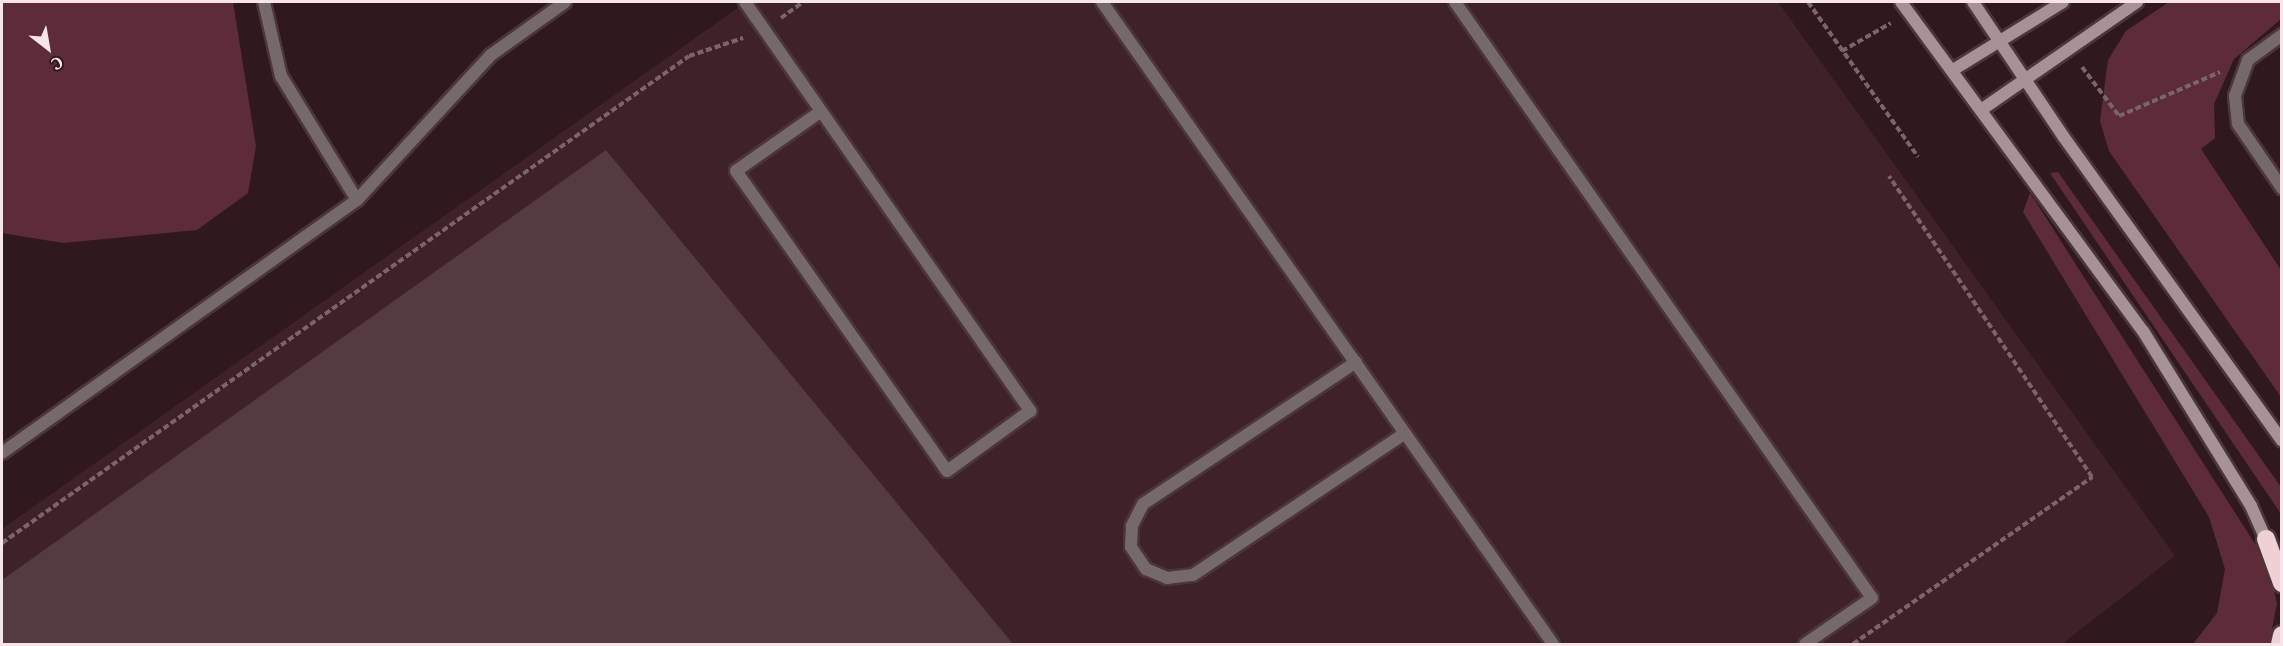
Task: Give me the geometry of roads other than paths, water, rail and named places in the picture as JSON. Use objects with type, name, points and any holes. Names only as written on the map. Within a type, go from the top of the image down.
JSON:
[{"type":"highway","points":[[2266,539],[2282,583]]},
{"type":"highway","points":[[2280,645],[2282,635]]},
{"type":"street","points":[[1973,2],[2282,441]]},
{"type":"street","points":[[1953,70],[2063,2]]},
{"type":"street","points":[[1982,110],[2137,2]]},
{"type":"street","points":[[1905,7],[2144,331],[2251,506],[2266,539]]},
{"type":"lane","points":[[264,2],[281,76],[357,200]]},
{"type":"lane","points":[[2,453],[357,200],[491,55],[565,2]]},
{"type":"lane","points":[[745,2],[1030,411],[947,471],[736,171],[820,111]]},
{"type":"lane","points":[[1102,2],[1553,645]]},
{"type":"lane","points":[[1455,2],[1872,598],[1805,645]]},
{"type":"lane","points":[[2282,35],[2248,60],[2235,96],[2238,124],[2282,188]]},
{"type":"lane","points":[[1356,362],[1143,504],[1132,526],[1131,547],[1146,569],[1167,578],[1193,575],[1405,433]]}]
